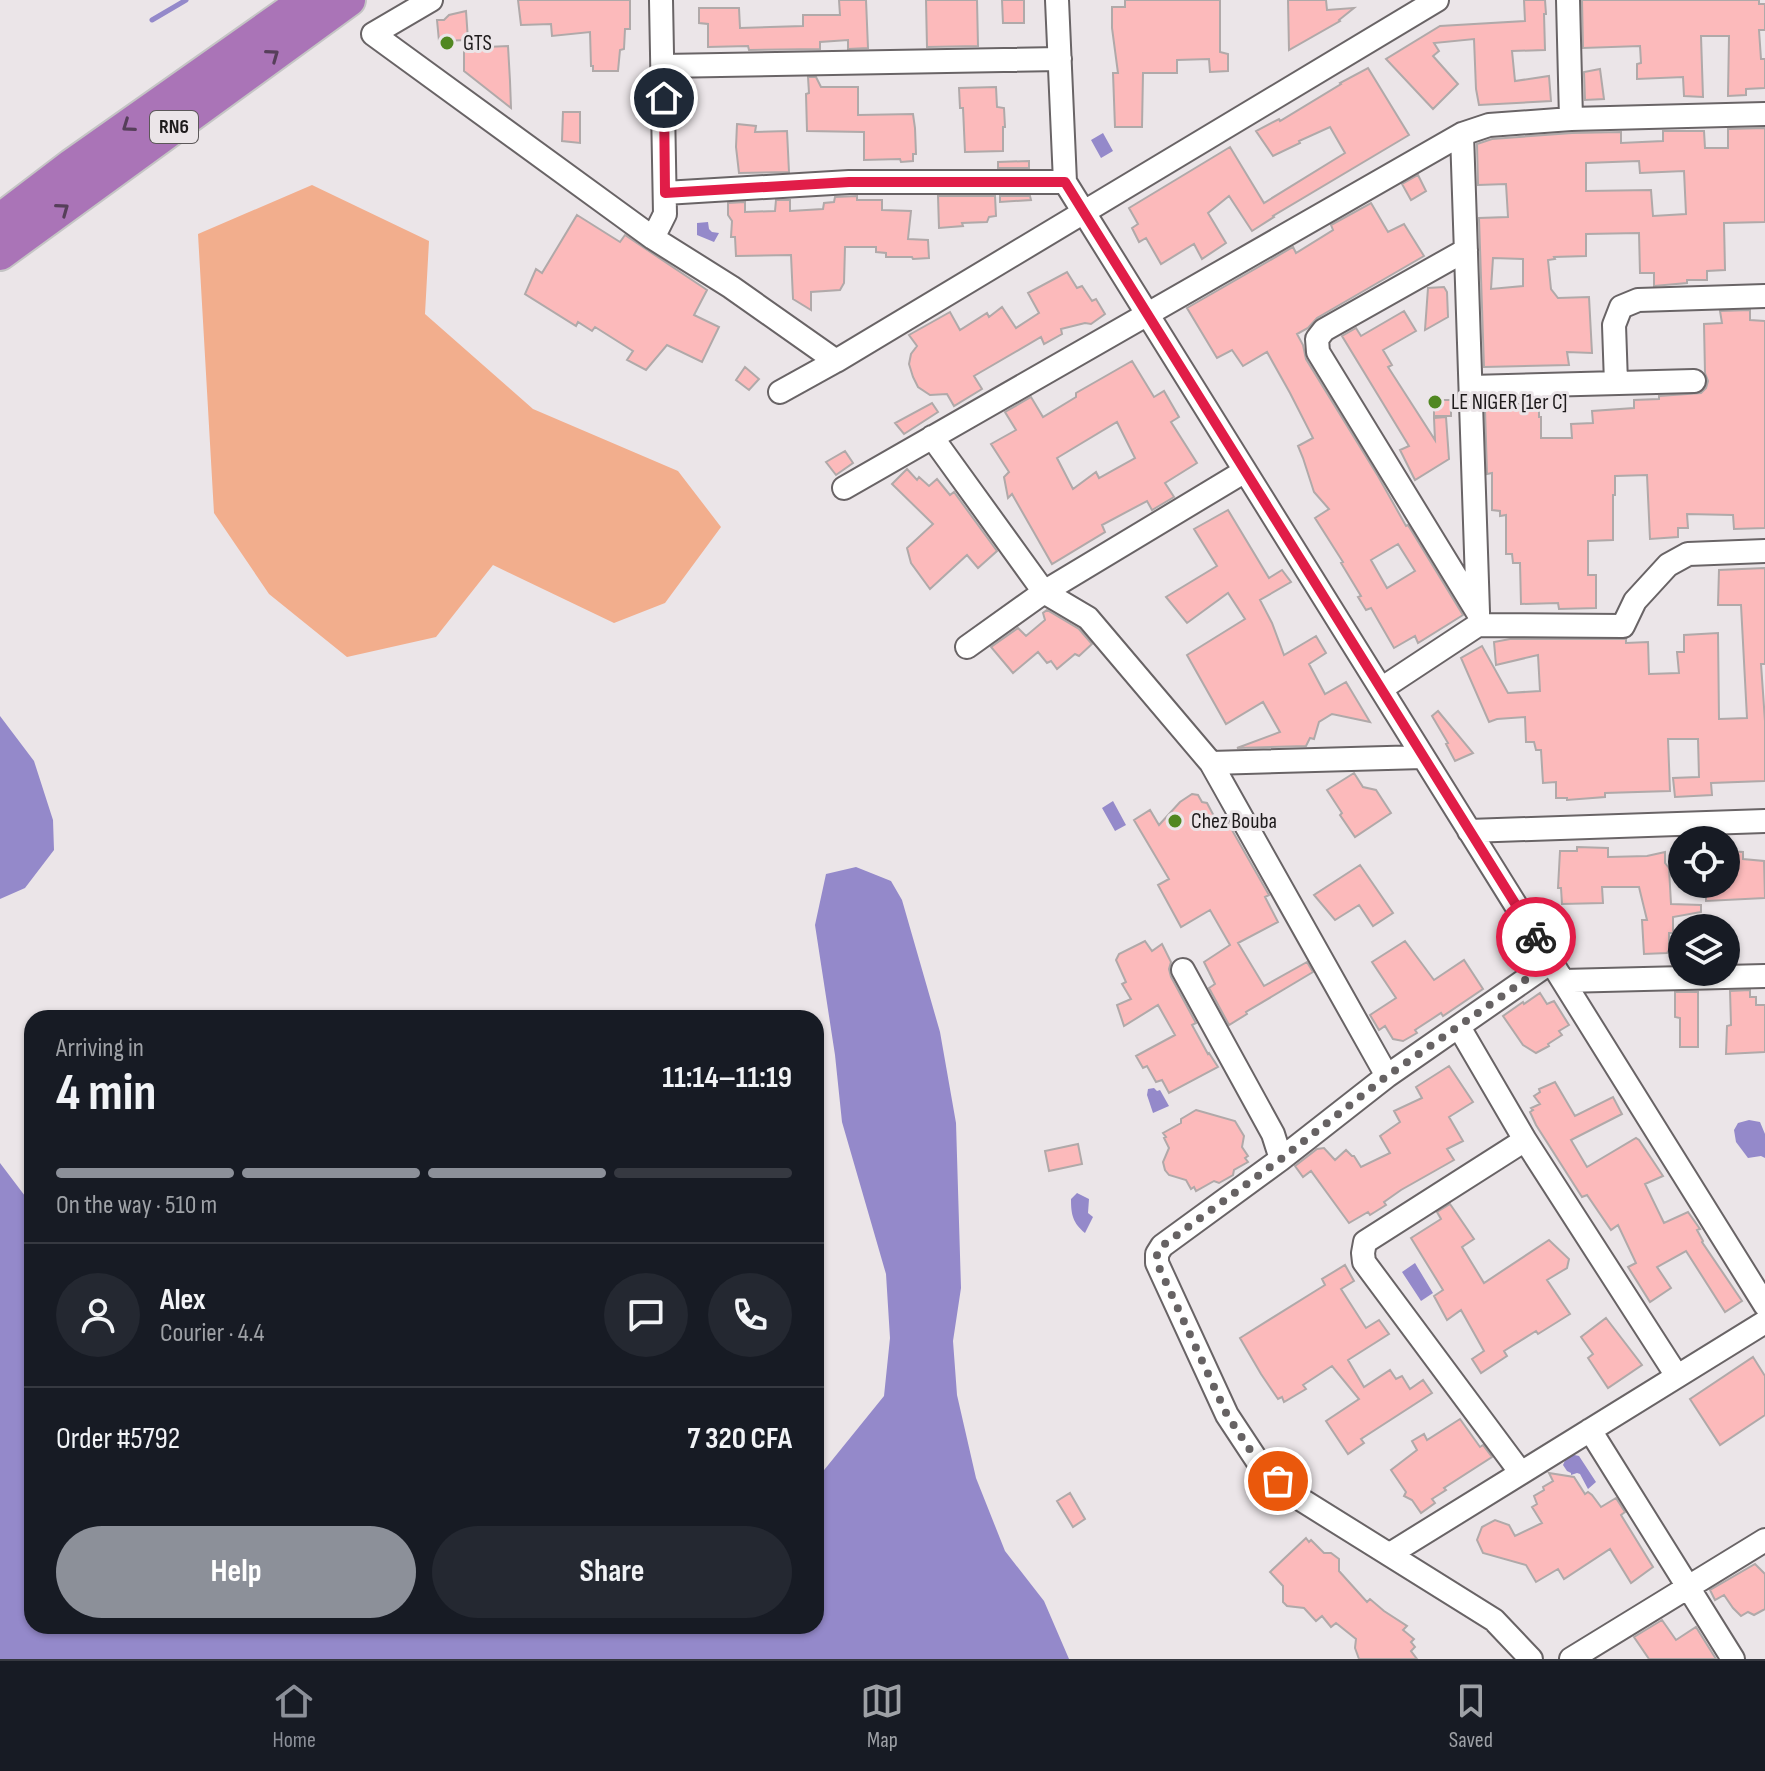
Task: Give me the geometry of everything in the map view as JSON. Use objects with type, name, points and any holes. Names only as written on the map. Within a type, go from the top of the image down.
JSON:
[{"type":"highway","name":"RN6","points":[[0,220],[72,165],[306,0]]},
{"type":"highway","name":"RN6","points":[[0,254],[349,0]]},
{"type":"street","points":[[431,0],[373,34],[653,238],[731,287],[836,361]]},
{"type":"street","points":[[653,238],[665,214],[661,0]]},
{"type":"street","points":[[1057,0],[1065,182],[1765,1305]]},
{"type":"street","points":[[780,392],[1437,0]]},
{"type":"street","points":[[1568,0],[1571,119]]},
{"type":"street","points":[[663,66],[1060,59]]},
{"type":"street","points":[[844,488],[1462,134],[1489,125],[1571,119],[1765,114]]},
{"type":"street","points":[[1462,134],[1478,619]]},
{"type":"street","points":[[665,193],[849,182],[1065,182]]},
{"type":"street","points":[[1466,250],[1324,330],[1317,339],[1318,352],[1478,619]]},
{"type":"street","points":[[1616,383],[1614,325],[1621,307],[1638,300],[1765,296]]},
{"type":"street","points":[[1471,387],[1694,381]]},
{"type":"street","points":[[932,437],[1044,592],[1088,618],[1211,763],[1387,1076]]},
{"type":"street","points":[[967,647],[1044,592],[1245,471]]},
{"type":"street","points":[[1381,689],[1478,619],[1623,626],[1635,601],[1668,565],[1688,554],[1765,551]]},
{"type":"street","points":[[1211,763],[1423,757]]},
{"type":"street","points":[[1469,831],[1765,821]]},
{"type":"street","points":[[1183,970],[1273,1134],[1281,1159]]},
{"type":"street","points":[[1531,1659],[1494,1620],[1297,1497],[1260,1465],[1227,1415],[1157,1263],[1157,1254],[1162,1246],[1387,1076],[1459,1027],[1557,972],[1765,976]]},
{"type":"street","points":[[1459,1027],[1525,1140],[1677,1376]]},
{"type":"street","points":[[1521,1473],[1364,1262],[1363,1253],[1365,1242],[1525,1140]]},
{"type":"street","points":[[1390,1554],[1765,1322]]},
{"type":"street","points":[[1590,1430],[1733,1659]]},
{"type":"street","points":[[1571,1659],[1765,1540]]},
{"type":"shaded area","points":[[1103,133],[1113,151],[1101,158],[1091,140]]},
{"type":"shaded area","points":[[312,185],[429,241],[425,314],[533,409],[678,471],[721,527],[665,603],[614,623],[493,565],[436,637],[347,657],[269,594],[214,513],[198,234]]},
{"type":"shaded area","points":[[708,222],[712,232],[719,233],[714,242],[697,235],[697,223]]},
{"type":"shaded area","points":[[0,716],[34,761],[53,820],[54,850],[25,888],[0,899]]},
{"type":"shaded area","points":[[1113,801],[1126,825],[1115,831],[1102,808]]},
{"type":"shaded area","points":[[856,867],[891,881],[902,900],[940,1032],[956,1123],[961,1288],[953,1341],[957,1395],[976,1478],[1005,1551],[1044,1601],[1069,1659],[0,1659],[0,1163],[24,1195],[24,1634],[824,1634],[824,1470],[884,1396],[890,1338],[886,1274],[842,1122],[815,925],[826,874]]},
{"type":"shaded area","points":[[1148,1089],[1160,1090],[1169,1106],[1153,1113],[1147,1095]]},
{"type":"shaded area","points":[[1749,1120],[1760,1122],[1765,1134],[1765,1158],[1748,1158],[1736,1142],[1734,1130],[1738,1123]]},
{"type":"shaded area","points":[[1077,1193],[1089,1199],[1088,1213],[1093,1217],[1085,1233],[1072,1214],[1071,1199]]},
{"type":"shaded area","points":[[1415,1263],[1433,1293],[1421,1301],[1402,1272]]},
{"type":"shaded area","points":[[1570,1454],[1579,1456],[1596,1482],[1588,1489],[1580,1474],[1571,1475],[1563,1465]]},
{"type":"building","points":[[518,0],[630,0],[630,29],[625,29],[618,71],[593,71],[590,32],[552,36],[551,24],[521,25]]},
{"type":"building","points":[[839,0],[866,0],[868,48],[848,49],[848,40],[820,42],[820,49],[708,47],[708,24],[699,23],[699,8],[739,8],[740,28],[803,26],[803,15],[840,15]]},
{"type":"building","points":[[926,0],[977,0],[978,46],[927,47]]},
{"type":"building","points":[[1002,0],[1024,0],[1024,23],[1003,23]]},
{"type":"building","points":[[1125,0],[1220,0],[1220,52],[1228,54],[1228,71],[1210,72],[1209,59],[1177,60],[1177,73],[1143,73],[1142,127],[1115,127],[1113,73],[1118,73],[1112,7],[1125,7]]},
{"type":"building","points":[[1288,0],[1326,0],[1327,10],[1354,8],[1340,21],[1289,50]]},
{"type":"building","points":[[1524,0],[1545,0],[1545,50],[1512,51],[1515,81],[1549,76],[1551,101],[1479,105],[1474,39],[1434,43],[1439,51],[1433,56],[1458,84],[1433,109],[1386,59],[1440,26],[1525,21]]},
{"type":"building","points":[[1582,0],[1759,0],[1759,4],[1765,4],[1765,30],[1759,30],[1761,59],[1765,59],[1765,88],[1746,89],[1746,95],[1728,96],[1729,36],[1701,36],[1703,97],[1684,96],[1683,77],[1637,79],[1637,64],[1641,63],[1640,46],[1583,48]]},
{"type":"building","points":[[466,11],[468,40],[439,41],[437,20]]},
{"type":"building","points":[[508,46],[511,108],[464,71],[464,48]]},
{"type":"building","points":[[1368,68],[1409,135],[1252,231],[1229,196],[1208,213],[1226,243],[1202,259],[1194,244],[1161,264],[1146,238],[1139,242],[1132,228],[1138,224],[1129,208],[1230,147],[1264,203],[1345,153],[1330,127],[1273,156],[1256,131],[1280,121]]},
{"type":"building","points":[[1600,69],[1604,99],[1585,100],[1584,72]]},
{"type":"building","points":[[808,77],[816,77],[821,87],[858,87],[858,115],[913,114],[916,154],[913,154],[913,161],[864,160],[864,132],[807,131]]},
{"type":"building","points":[[996,87],[997,107],[1004,108],[1003,151],[965,152],[959,88]]},
{"type":"building","points":[[563,112],[580,112],[580,143],[562,141]]},
{"type":"building","points":[[737,124],[756,126],[755,132],[787,131],[789,172],[739,173]]},
{"type":"building","points":[[1765,128],[1765,222],[1724,223],[1725,270],[1707,271],[1707,280],[1654,286],[1654,273],[1640,273],[1639,233],[1586,234],[1586,256],[1548,260],[1551,289],[1558,298],[1589,297],[1592,353],[1567,352],[1569,365],[1484,367],[1479,218],[1508,217],[1506,184],[1478,185],[1477,144],[1492,139],[1621,132],[1621,143],[1663,141],[1663,131],[1704,131],[1705,148],[1728,148],[1728,129]],"holes":[[[1639,161],[1640,173],[1684,171],[1686,214],[1653,216],[1651,190],[1586,191],[1586,163]],[[1493,258],[1523,259],[1523,286],[1491,289]]]},
{"type":"building","points":[[1029,161],[1029,168],[998,168],[998,162]]},
{"type":"building","points":[[1418,175],[1426,191],[1411,200],[1402,184]]},
{"type":"building","points":[[857,196],[857,200],[882,200],[882,210],[911,211],[908,239],[928,240],[929,258],[886,257],[886,253],[876,252],[876,247],[845,247],[844,283],[840,290],[811,292],[811,310],[793,299],[791,255],[736,256],[728,203],[745,202],[745,212],[775,211],[776,200],[790,200],[790,211],[823,209],[824,203],[834,202],[835,197]]},
{"type":"building","points":[[938,196],[995,196],[996,216],[989,217],[987,222],[939,228]]},
{"type":"building","points":[[1000,196],[1030,196],[1031,200],[1000,202]]},
{"type":"building","points":[[1371,203],[1388,232],[1404,224],[1424,256],[1317,318],[1297,334],[1306,359],[1463,615],[1418,643],[1415,636],[1394,648],[1371,608],[1366,610],[1358,597],[1361,596],[1343,562],[1315,518],[1329,509],[1314,492],[1298,446],[1313,438],[1267,352],[1243,366],[1232,350],[1217,358],[1187,308],[1293,247],[1296,253],[1333,230],[1331,225]],"holes":[[[1398,544],[1415,571],[1387,588],[1371,560]]]},
{"type":"building","points":[[577,215],[620,242],[625,235],[707,290],[694,315],[719,327],[702,362],[667,345],[646,370],[627,360],[633,351],[595,327],[592,331],[578,322],[576,326],[525,294],[536,269],[542,273]]},
{"type":"building","points":[[1067,272],[1077,288],[1082,286],[1092,301],[1096,299],[1105,314],[1091,324],[1061,329],[1062,334],[1044,344],[1041,337],[974,376],[982,389],[954,406],[947,394],[930,395],[918,387],[909,364],[917,346],[909,335],[950,312],[960,330],[987,313],[989,317],[1002,307],[1016,328],[1039,313],[1028,293]]},
{"type":"building","points":[[1444,287],[1448,317],[1425,330],[1428,288]]},
{"type":"building","points":[[1750,310],[1750,320],[1765,321],[1765,528],[1734,529],[1733,515],[1687,514],[1688,528],[1678,528],[1678,537],[1650,539],[1647,475],[1615,476],[1613,540],[1588,541],[1588,575],[1596,575],[1596,608],[1559,609],[1558,603],[1521,604],[1520,563],[1513,563],[1512,554],[1506,554],[1506,515],[1500,516],[1500,511],[1492,510],[1492,473],[1487,474],[1485,409],[1539,402],[1541,438],[1572,438],[1571,424],[1593,423],[1592,411],[1634,408],[1634,400],[1701,393],[1708,381],[1705,373],[1704,324],[1722,323],[1720,311]]},
{"type":"building","points":[[1404,311],[1416,331],[1383,350],[1392,365],[1388,367],[1435,440],[1434,418],[1446,417],[1449,459],[1415,480],[1400,450],[1409,446],[1342,336],[1356,328],[1361,336]]},
{"type":"building","points":[[1132,361],[1154,397],[1164,391],[1179,417],[1171,422],[1197,463],[1165,483],[1174,497],[1152,510],[1147,501],[1102,525],[1105,532],[1052,564],[1012,494],[1008,498],[1004,477],[1009,472],[991,444],[1016,430],[1005,412],[1031,397],[1043,417],[1076,397],[1076,393]],"holes":[[[1117,422],[1135,458],[1099,478],[1096,472],[1073,489],[1057,458]]]},
{"type":"building","points":[[745,367],[759,379],[749,390],[736,380]]},
{"type":"building","points":[[1434,400],[1451,400],[1451,416],[1434,416]]},
{"type":"building","points":[[932,403],[938,412],[904,434],[895,423]]},
{"type":"building","points":[[845,451],[853,463],[836,475],[826,462]]},
{"type":"building","points":[[907,469],[917,480],[919,477],[929,486],[937,479],[950,495],[954,492],[997,551],[978,568],[967,555],[930,589],[911,563],[907,548],[933,524],[892,484]]},
{"type":"building","points":[[1228,510],[1269,578],[1282,570],[1291,582],[1260,600],[1284,655],[1316,636],[1326,653],[1309,664],[1325,694],[1346,682],[1370,722],[1332,714],[1319,722],[1314,739],[1310,738],[1306,746],[1237,748],[1280,732],[1263,702],[1226,724],[1187,655],[1245,619],[1228,593],[1187,623],[1166,597],[1217,566],[1194,529]]},
{"type":"building","points":[[1765,568],[1765,664],[1761,664],[1765,781],[1711,783],[1712,795],[1675,797],[1673,778],[1699,777],[1698,739],[1668,739],[1670,791],[1605,793],[1605,797],[1567,800],[1556,798],[1556,782],[1543,783],[1541,750],[1536,750],[1534,742],[1526,742],[1525,717],[1489,722],[1461,658],[1482,646],[1508,693],[1540,691],[1538,655],[1496,665],[1494,642],[1510,639],[1626,639],[1626,643],[1648,642],[1649,674],[1679,673],[1677,652],[1684,652],[1684,635],[1718,633],[1719,719],[1747,718],[1741,605],[1718,605],[1719,570]]},
{"type":"building","points":[[1047,610],[1079,629],[1092,644],[1057,669],[1038,652],[1013,673],[991,647],[1018,628],[1026,636],[1045,620],[1043,613]]},
{"type":"building","points":[[1438,711],[1473,753],[1455,761],[1432,716]]},
{"type":"building","points":[[1354,773],[1363,787],[1376,790],[1391,813],[1355,837],[1327,790]]},
{"type":"building","points":[[1192,794],[1207,803],[1216,820],[1224,816],[1269,895],[1265,897],[1278,922],[1238,943],[1264,986],[1307,962],[1313,972],[1229,1025],[1209,988],[1215,984],[1204,962],[1230,945],[1210,910],[1181,927],[1158,885],[1169,879],[1134,820],[1150,810],[1159,825]]},
{"type":"building","points":[[1577,847],[1608,848],[1608,857],[1647,856],[1665,852],[1671,904],[1701,905],[1701,912],[1668,914],[1668,952],[1644,954],[1642,920],[1647,920],[1639,887],[1602,887],[1603,903],[1562,904],[1561,888],[1558,888],[1560,851],[1577,851]]},
{"type":"building","points":[[1740,852],[1743,852],[1743,859],[1764,861],[1765,898],[1706,901],[1706,898],[1740,898]]},
{"type":"building","points":[[1360,865],[1393,913],[1373,926],[1359,905],[1335,920],[1314,895]]},
{"type":"building","points":[[1145,941],[1152,951],[1162,944],[1171,962],[1171,977],[1196,1023],[1192,1025],[1218,1067],[1169,1093],[1162,1080],[1156,1082],[1147,1066],[1143,1068],[1136,1056],[1175,1035],[1158,1005],[1124,1026],[1117,1005],[1131,999],[1122,984],[1126,982],[1116,960],[1119,954]]},
{"type":"building","points":[[1405,941],[1434,980],[1464,960],[1483,989],[1443,1016],[1441,1013],[1403,1041],[1393,1039],[1385,1026],[1379,1030],[1370,1015],[1396,998],[1372,962]]},
{"type":"building","points":[[1750,990],[1750,997],[1756,997],[1756,1005],[1765,1005],[1765,1052],[1726,1054],[1727,1026],[1731,1025],[1730,991]]},
{"type":"building","points":[[1675,992],[1698,992],[1698,1047],[1680,1047],[1680,1018],[1675,1017]]},
{"type":"building","points":[[1540,993],[1547,1004],[1554,1001],[1569,1025],[1559,1031],[1562,1035],[1536,1053],[1523,1045],[1503,1016]]},
{"type":"building","points":[[1449,1066],[1473,1102],[1449,1117],[1463,1141],[1447,1149],[1454,1160],[1401,1190],[1370,1215],[1368,1212],[1349,1223],[1311,1171],[1303,1177],[1295,1166],[1317,1149],[1324,1148],[1335,1160],[1346,1150],[1361,1167],[1390,1153],[1380,1136],[1400,1122],[1394,1111],[1422,1098],[1416,1087]]},
{"type":"building","points":[[1555,1082],[1575,1116],[1613,1097],[1622,1114],[1571,1140],[1587,1167],[1636,1138],[1639,1140],[1663,1176],[1645,1184],[1664,1223],[1688,1212],[1700,1229],[1697,1230],[1702,1242],[1742,1301],[1725,1312],[1686,1251],[1657,1267],[1671,1288],[1650,1302],[1628,1267],[1636,1263],[1618,1225],[1611,1230],[1587,1195],[1582,1197],[1530,1112],[1533,1110],[1531,1108],[1540,1104],[1534,1096],[1540,1092],[1539,1089]]},
{"type":"building","points":[[1196,1110],[1235,1121],[1244,1136],[1242,1147],[1248,1162],[1219,1183],[1214,1181],[1196,1191],[1186,1180],[1169,1175],[1165,1170],[1163,1162],[1169,1148],[1163,1133]]},
{"type":"building","points":[[1078,1144],[1082,1164],[1049,1171],[1045,1151]]},
{"type":"building","points":[[1450,1204],[1474,1239],[1462,1247],[1484,1283],[1549,1240],[1569,1259],[1567,1268],[1547,1280],[1570,1314],[1504,1351],[1507,1356],[1481,1373],[1472,1359],[1484,1351],[1461,1310],[1447,1320],[1434,1296],[1443,1290],[1411,1238],[1441,1219],[1437,1212]]},
{"type":"building","points":[[1345,1265],[1354,1281],[1341,1289],[1366,1328],[1379,1320],[1389,1334],[1348,1360],[1364,1387],[1390,1370],[1396,1379],[1402,1376],[1410,1389],[1423,1380],[1432,1393],[1361,1439],[1364,1443],[1348,1454],[1326,1421],[1359,1399],[1332,1366],[1303,1385],[1306,1389],[1284,1402],[1282,1397],[1278,1399],[1240,1338],[1325,1285],[1322,1279]]},
{"type":"building","points":[[1606,1318],[1642,1365],[1608,1388],[1588,1358],[1593,1354],[1581,1337]]},
{"type":"building","points":[[1753,1357],[1765,1376],[1765,1415],[1720,1445],[1690,1399]]},
{"type":"building","points":[[1460,1419],[1480,1447],[1483,1445],[1492,1457],[1444,1488],[1446,1490],[1432,1499],[1435,1503],[1421,1513],[1412,1500],[1404,1496],[1406,1492],[1391,1470],[1417,1450],[1412,1441],[1424,1434],[1427,1440]]},
{"type":"building","points":[[1549,1473],[1574,1477],[1585,1494],[1588,1492],[1592,1495],[1601,1507],[1616,1498],[1625,1512],[1621,1515],[1653,1567],[1631,1583],[1610,1549],[1564,1579],[1558,1569],[1536,1582],[1526,1565],[1483,1553],[1477,1540],[1482,1527],[1495,1520],[1509,1525],[1515,1536],[1542,1523],[1532,1507],[1537,1504],[1534,1496],[1553,1481]]},
{"type":"building","points":[[1070,1493],[1085,1519],[1073,1527],[1057,1501]]},
{"type":"building","points":[[1306,1538],[1324,1553],[1331,1553],[1339,1559],[1339,1571],[1367,1602],[1370,1599],[1407,1626],[1403,1630],[1414,1639],[1411,1642],[1415,1647],[1411,1651],[1417,1659],[1359,1659],[1356,1639],[1336,1623],[1331,1627],[1322,1616],[1316,1621],[1304,1608],[1287,1606],[1283,1602],[1283,1586],[1270,1572]]},
{"type":"building","points":[[1755,1564],[1765,1574],[1765,1609],[1754,1615],[1748,1612],[1741,1616],[1724,1595],[1715,1600],[1710,1590]]},
{"type":"building","points":[[1662,1620],[1676,1640],[1696,1627],[1716,1659],[1649,1659],[1634,1637]]},
{"type":"waterway","points":[[152,20],[186,0]]},
{"type":"way so far","points":[[1278,1481],[1260,1465],[1227,1415],[1157,1263],[1157,1254],[1162,1246],[1387,1076],[1551,962],[1536,937]]},
{"type":"place","name":"GTS","points":[[447,43]]},
{"type":"place","name":"LE NIGER [1er C]","points":[[1435,402]]},
{"type":"place","name":"Chez Bouba","points":[[1175,821]]},
{"type":"route","points":[[664,98],[665,193],[849,182],[1065,182],[1536,937]]}]
